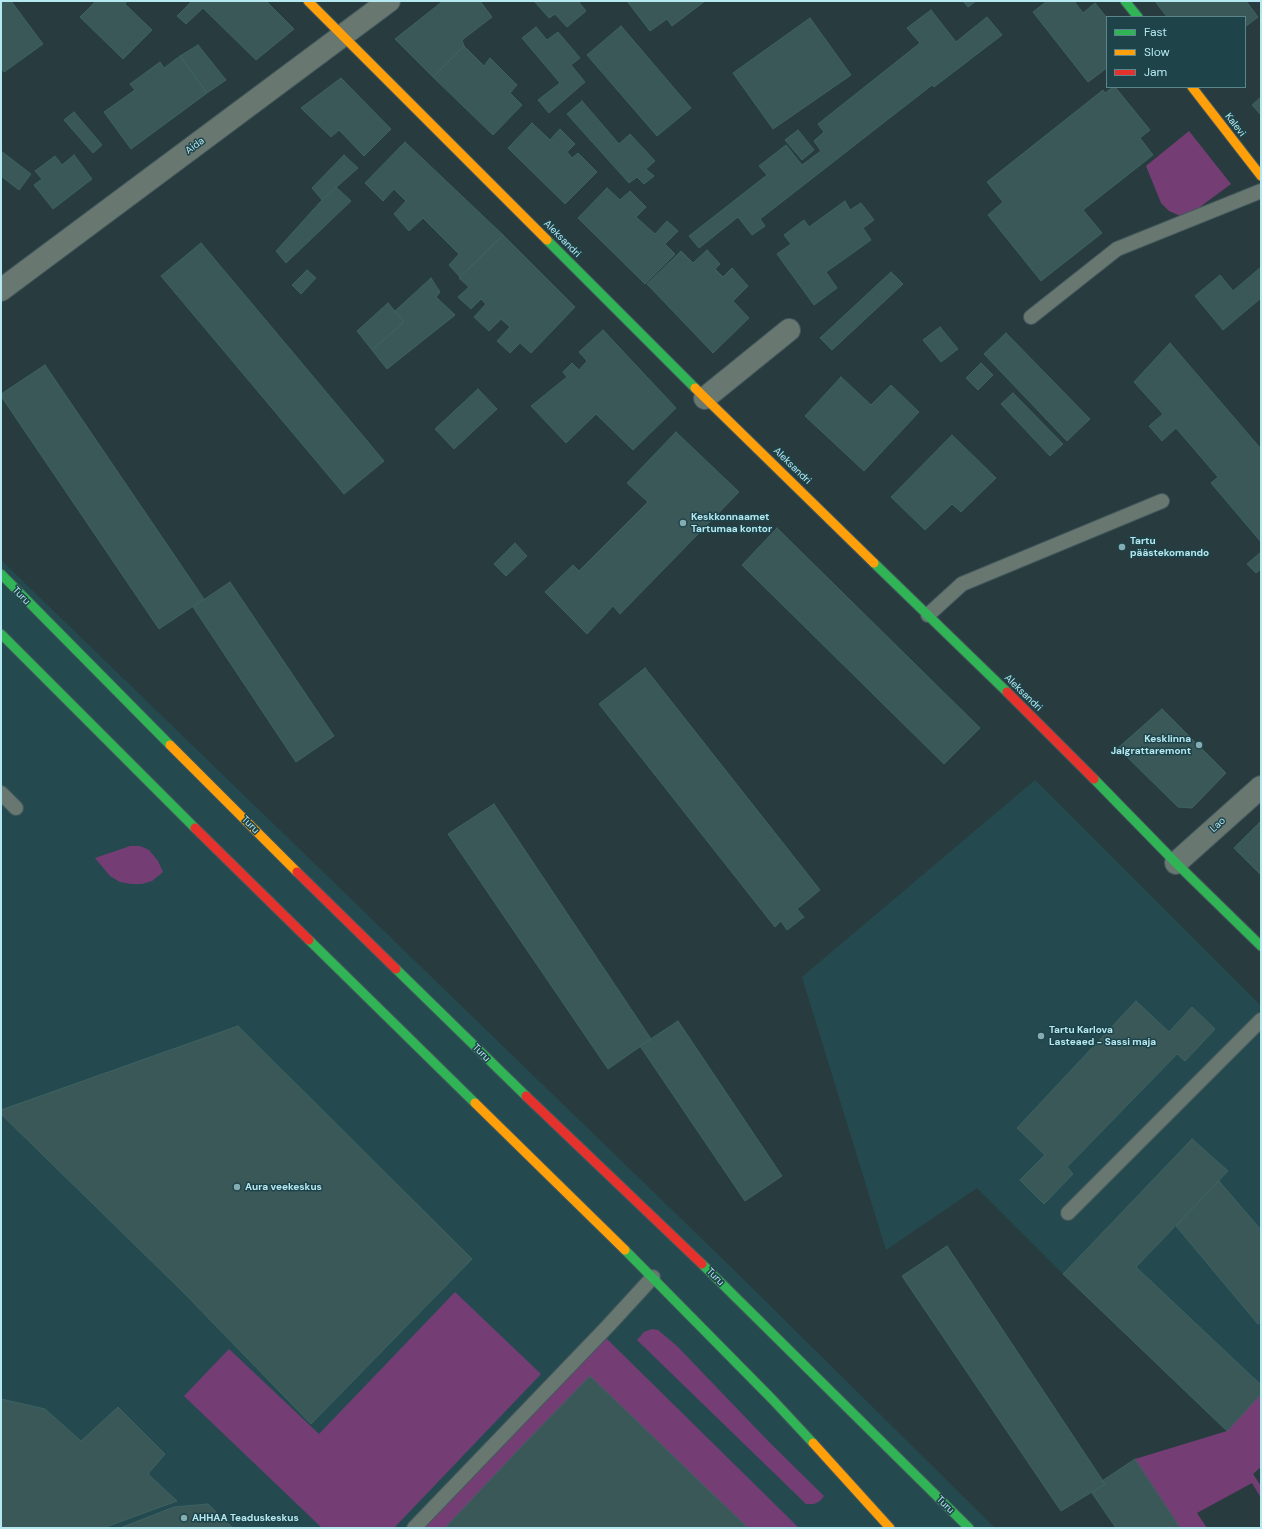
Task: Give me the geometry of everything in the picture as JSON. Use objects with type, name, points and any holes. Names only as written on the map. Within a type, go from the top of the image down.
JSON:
[{"type":"main road","name":"Aleksandri","points":[[308,1],[705,398],[1056,740],[1176,863],[1261,946]]},
{"type":"main road","points":[[1125,1],[1137,16]]},
{"type":"main road","name":"Kalevi","points":[[1193,88],[1261,176]]},
{"type":"main road","name":"Turu","points":[[1,574],[223,798],[489,1060],[706,1268],[963,1527]]},
{"type":"main road","points":[[1,634],[216,849],[653,1277],[772,1399],[890,1528]]},
{"type":"street","name":"Aida","points":[[1,290],[389,1]]},
{"type":"street","points":[[705,398],[789,330]]},
{"type":"street","name":"Lao","points":[[1176,863],[1261,787]]},
{"type":"lane","points":[[1030,317],[1117,249],[1261,191]]},
{"type":"lane","points":[[928,614],[962,584],[1162,501]]},
{"type":"lane","points":[[1,793],[16,808]]},
{"type":"lane","points":[[1068,1213],[1261,1020]]},
{"type":"lane","points":[[414,1528],[613,1321],[653,1277]]},
{"type":"shaded area","points":[[1189,131],[1231,184],[1185,218],[1169,211],[1161,203],[1146,166]]},
{"type":"shaded area","points":[[1,560],[733,1269],[995,1528],[1,1528]]},
{"type":"shaded area","name":"Tartu Karlova Lasteaed - Sassi maja","points":[[1035,780],[1261,1006],[1261,1394],[1227,1431],[1063,1274],[977,1188],[886,1250],[802,977]]},
{"type":"shaded area","points":[[130,846],[140,846],[149,850],[158,861],[163,872],[152,881],[142,884],[120,882],[110,876],[95,858]]},
{"type":"shaded area","points":[[455,1292],[541,1374],[394,1528],[322,1528],[184,1396],[229,1349],[319,1434]]},
{"type":"shaded area","points":[[652,1329],[658,1330],[677,1346],[770,1443],[824,1496],[820,1501],[814,1504],[806,1504],[637,1340],[644,1332]]},
{"type":"shaded area","points":[[606,1338],[799,1528],[423,1528]]},
{"type":"shaded area","points":[[1261,1394],[1261,1467],[1253,1474],[1261,1486],[1261,1498],[1252,1483],[1197,1513],[1207,1528],[1180,1528],[1135,1459],[1227,1431]]},
{"type":"building","points":[[1,1],[11,1],[43,44],[4,72],[1,68]]},
{"type":"building","points":[[96,1],[127,1],[125,4],[152,30],[123,59],[80,17]]},
{"type":"building","points":[[192,1],[266,1],[294,29],[256,60],[203,8],[186,24],[177,16]]},
{"type":"building","points":[[443,1],[480,1],[492,17],[462,40],[464,46],[433,77],[395,39]]},
{"type":"building","points":[[534,1],[578,1],[586,11],[567,27],[555,14],[549,18]]},
{"type":"building","points":[[627,1],[705,1],[672,26],[667,19],[650,31]]},
{"type":"building","points":[[963,1],[976,1],[968,7]]},
{"type":"building","points":[[1047,1],[1074,1],[1083,13],[1095,3],[1106,17],[1106,69],[1088,82],[1033,12]]},
{"type":"building","points":[[1155,1],[1246,1],[1258,17],[1246,26],[1246,16],[1166,16]]},
{"type":"building","points":[[931,10],[956,42],[987,17],[1002,35],[934,87],[932,85],[760,219],[765,226],[752,235],[738,217],[699,248],[689,236],[767,175],[759,166],[786,145],[802,165],[821,151],[814,141],[824,132],[818,124],[920,43],[907,28]]},
{"type":"building","points":[[810,18],[851,75],[773,129],[733,73]]},
{"type":"building","points":[[621,26],[691,108],[657,136],[587,55]]},
{"type":"building","points":[[536,27],[547,40],[558,32],[580,58],[571,65],[585,82],[549,113],[538,100],[560,83],[522,38]]},
{"type":"building","points":[[198,45],[226,80],[207,93],[180,56]]},
{"type":"building","points":[[464,46],[484,66],[490,58],[517,85],[510,93],[522,105],[493,135],[433,77]]},
{"type":"building","points":[[180,56],[207,93],[131,149],[104,112],[135,90],[130,84],[160,62],[164,68]]},
{"type":"building","points":[[341,78],[391,129],[364,156],[339,130],[331,137],[301,108]]},
{"type":"building","points":[[1112,88],[1116,88],[1150,130],[1140,138],[1153,155],[1083,210],[1102,233],[1041,281],[988,215],[1003,202],[987,182],[1103,90],[1105,93]]},
{"type":"building","points":[[1261,97],[1261,115],[1252,105]]},
{"type":"building","points":[[582,101],[619,144],[630,134],[655,161],[646,169],[654,176],[644,184],[637,177],[629,183],[567,114]]},
{"type":"building","points":[[74,112],[102,145],[93,153],[64,120]]},
{"type":"building","points":[[532,123],[550,140],[560,129],[575,144],[567,152],[572,158],[578,153],[597,172],[565,204],[508,148]]},
{"type":"building","points":[[798,130],[814,150],[802,160],[785,140]]},
{"type":"building","points":[[405,142],[503,235],[460,277],[449,265],[459,254],[423,218],[409,231],[394,214],[406,201],[394,189],[383,201],[365,183]]},
{"type":"building","points":[[1,151],[31,174],[19,190],[1,176]]},
{"type":"building","points":[[74,155],[92,179],[53,209],[34,185],[42,179],[35,171],[55,156],[62,165]]},
{"type":"building","points":[[344,155],[358,168],[322,200],[312,188]]},
{"type":"building","points":[[336,187],[351,201],[286,263],[276,251],[322,200]]},
{"type":"building","points":[[607,188],[620,200],[630,191],[646,207],[636,217],[655,234],[667,221],[678,231],[665,244],[675,254],[645,284],[578,218]]},
{"type":"building","points":[[845,201],[850,210],[861,203],[874,220],[863,228],[871,240],[826,272],[837,288],[814,305],[777,254],[791,244],[784,235],[804,220],[809,227]]},
{"type":"building","points":[[503,235],[575,307],[531,353],[520,343],[510,353],[497,341],[510,327],[501,319],[489,331],[474,317],[486,304],[481,299],[471,309],[458,297],[469,287],[459,278]]},
{"type":"building","points":[[201,243],[384,461],[344,494],[161,276]]},
{"type":"building","points":[[707,250],[720,264],[715,269],[723,277],[732,268],[748,286],[733,301],[749,318],[713,353],[647,284],[681,251],[693,263]]},
{"type":"building","points":[[1261,267],[1261,298],[1223,330],[1195,296],[1220,275],[1233,291]]},
{"type":"building","points":[[307,270],[316,278],[301,294],[292,285]]},
{"type":"building","points":[[891,272],[903,284],[832,350],[820,338]]},
{"type":"building","points":[[431,278],[440,292],[436,297],[455,315],[387,369],[372,350],[404,322],[395,311]]},
{"type":"building","points":[[388,303],[404,322],[372,350],[357,331]]},
{"type":"building","points":[[940,327],[958,349],[941,362],[923,340]]},
{"type":"building","points":[[603,330],[676,408],[633,450],[596,414],[566,443],[531,406],[567,377],[563,372],[572,363],[579,370],[587,361],[579,352]]},
{"type":"building","points":[[1006,333],[1090,419],[1067,441],[984,354]]},
{"type":"building","points":[[1170,343],[1261,449],[1261,542],[1211,483],[1218,477],[1176,428],[1162,441],[1149,426],[1163,414],[1134,382]]},
{"type":"building","points":[[981,363],[993,375],[978,390],[966,378]]},
{"type":"building","points":[[45,365],[204,599],[159,629],[1,396],[1,394]]},
{"type":"building","points":[[841,377],[871,405],[891,385],[919,412],[864,471],[805,416]]},
{"type":"building","points":[[478,389],[497,409],[454,449],[435,429]]},
{"type":"building","points":[[1013,393],[1063,444],[1050,456],[1001,404]]},
{"type":"building","points":[[676,432],[739,492],[620,614],[613,606],[587,634],[545,592],[573,565],[579,571],[648,502],[627,483]]},
{"type":"building","points":[[952,435],[996,478],[961,512],[952,504],[925,530],[891,497]]},
{"type":"building","points":[[777,528],[980,728],[944,764],[742,565]]},
{"type":"building","points":[[515,543],[527,556],[506,576],[494,564]]},
{"type":"building","points":[[1261,552],[1261,569],[1256,573],[1247,564]]},
{"type":"building","points":[[230,582],[334,736],[296,762],[193,607]]},
{"type":"building","points":[[645,668],[820,890],[797,909],[804,917],[787,930],[781,921],[775,927],[599,704]]},
{"type":"building","points":[[1162,709],[1226,773],[1192,808],[1178,807],[1118,748]]},
{"type":"building","points":[[494,804],[651,1039],[608,1069],[448,834]]},
{"type":"building","points":[[1261,821],[1261,875],[1234,848]]},
{"type":"building","points":[[1136,1001],[1169,1032],[1192,1007],[1215,1029],[1185,1061],[1177,1054],[1067,1167],[1073,1174],[1044,1204],[1020,1180],[1045,1155],[1017,1128]]},
{"type":"building","points":[[678,1021],[782,1176],[745,1201],[640,1046]]},
{"type":"building","name":"Aura veekeskus","points":[[238,1026],[472,1259],[311,1424],[182,1291],[1,1114],[1,1110]]},
{"type":"building","points":[[1192,1139],[1228,1171],[1136,1267],[1261,1385],[1261,1394],[1227,1431],[1063,1274]]},
{"type":"building","points":[[1219,1181],[1261,1230],[1261,1322],[1258,1324],[1176,1226]]},
{"type":"building","points":[[947,1246],[1105,1484],[1061,1511],[902,1276]]},
{"type":"building","points":[[590,1376],[748,1528],[445,1528]]},
{"type":"building","points":[[1,1399],[45,1409],[81,1441],[118,1407],[165,1454],[148,1474],[177,1501],[103,1528],[1,1528]]},
{"type":"building","points":[[1135,1459],[1180,1528],[1116,1528],[1092,1493],[1105,1484],[1102,1481]]},
{"type":"building","name":"AHHAA Teaduskeskus","points":[[208,1504],[233,1528],[120,1528],[174,1507]]},
{"type":"traffic: fast","points":[[1125,1],[1137,16]]},
{"type":"traffic: fast","points":[[547,240],[695,388]]},
{"type":"traffic: fast","points":[[874,563],[1007,692]]},
{"type":"traffic: fast","points":[[1,574],[170,745]]},
{"type":"traffic: fast","points":[[1,634],[195,828]]},
{"type":"traffic: fast","points":[[1094,779],[1176,863],[1261,946]]},
{"type":"traffic: fast","points":[[309,940],[475,1103]]},
{"type":"traffic: fast","points":[[396,969],[526,1096]]},
{"type":"traffic: fast","points":[[625,1250],[772,1399],[813,1443]]},
{"type":"traffic: fast","points":[[702,1264],[969,1528]]},
{"type":"traffic: slow","points":[[308,1],[547,240]]},
{"type":"traffic: slow","points":[[1193,88],[1261,176]]},
{"type":"traffic: slow","points":[[695,388],[874,563]]},
{"type":"traffic: slow","points":[[170,745],[297,872]]},
{"type":"traffic: slow","points":[[475,1103],[625,1250]]},
{"type":"traffic: slow","points":[[813,1443],[890,1528]]},
{"type":"traffic: jam","points":[[1007,692],[1094,779]]},
{"type":"traffic: jam","points":[[195,828],[309,940]]},
{"type":"traffic: jam","points":[[297,872],[396,969]]},
{"type":"traffic: jam","points":[[526,1096],[702,1264]]},
{"type":"place","name":"Keskkonnaamet Tartumaa kontor","points":[[683,523]]},
{"type":"place","name":"Tartu päästekomando","points":[[1122,547]]},
{"type":"place","name":"Kesklinna Jalgrattaremont","points":[[1199,745]]},
{"type":"place","name":"Tartu Karlova Lasteaed - Sassi maja","points":[[1041,1036]]},
{"type":"place","name":"Aura veekeskus","points":[[237,1187]]},
{"type":"place","name":"AHHAA Teaduskeskus","points":[[184,1518]]}]
